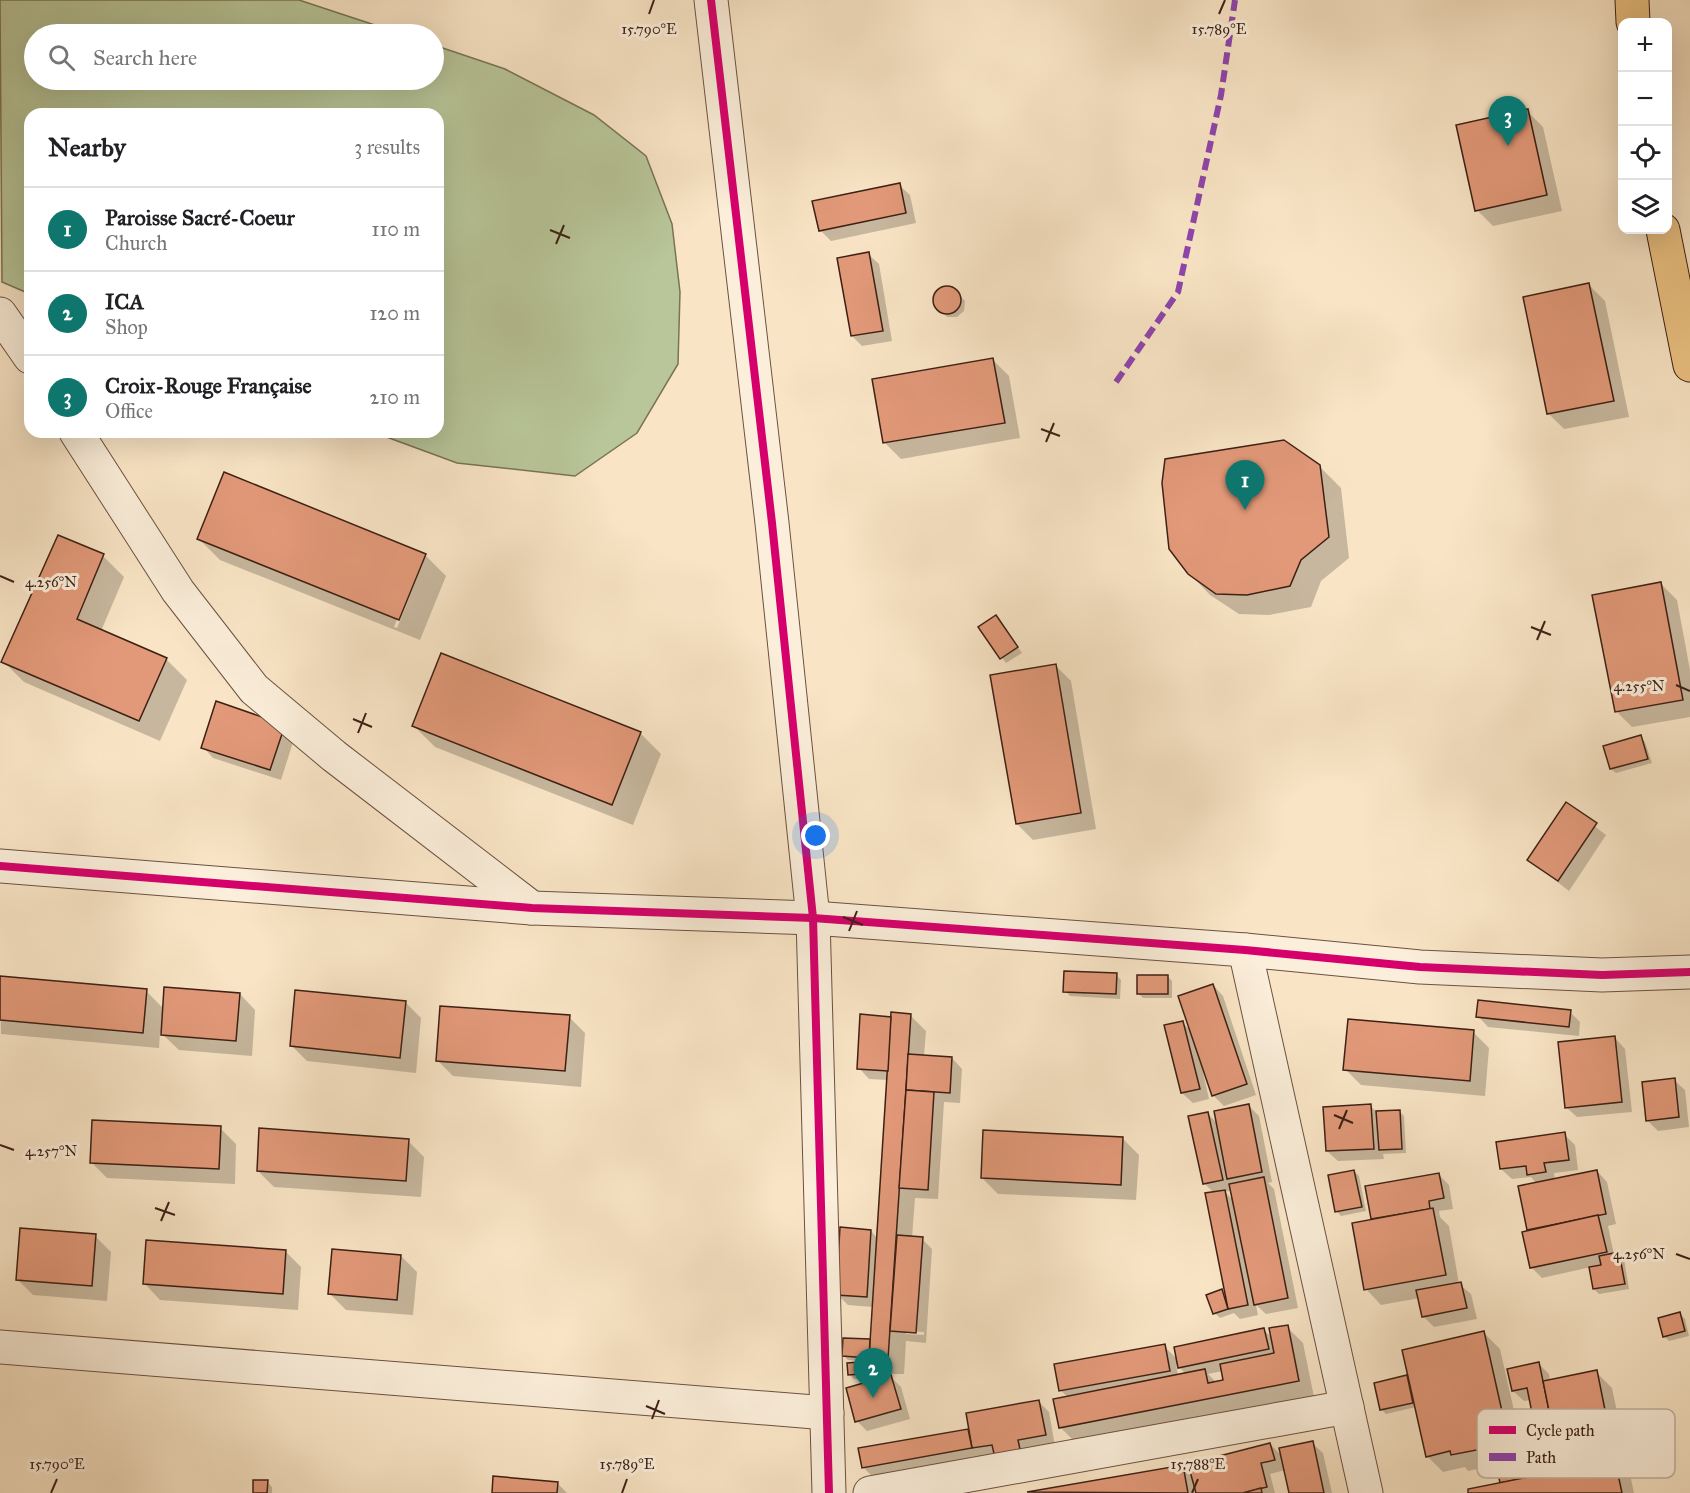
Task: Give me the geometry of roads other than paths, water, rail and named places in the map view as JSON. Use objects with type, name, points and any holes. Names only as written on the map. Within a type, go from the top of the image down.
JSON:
[{"type":"main road","points":[[1632,0],[1633,18]]},
{"type":"main road","points":[[1664,234],[1690,364]]},
{"type":"street","points":[[711,0],[772,523],[813,918],[829,1493]]},
{"type":"street","points":[[0,314],[24,348]]},
{"type":"street","points":[[80,438],[178,591],[254,689],[334,756],[532,908]]},
{"type":"street","points":[[0,866],[532,908],[813,918],[1245,950],[1431,968],[1602,975],[1690,972]]},
{"type":"street","points":[[1245,950],[1366,1493]]},
{"type":"street","points":[[0,1347],[827,1413]]},
{"type":"street","points":[[870,1493],[1347,1407]]},
{"type":"place","name":"Croix-Rouge Française","points":[[1508,146]]},
{"type":"place","name":"Paroisse Sacré-Coeur","points":[[1245,510]]},
{"type":"place","name":"ICA","points":[[873,1398]]}]
